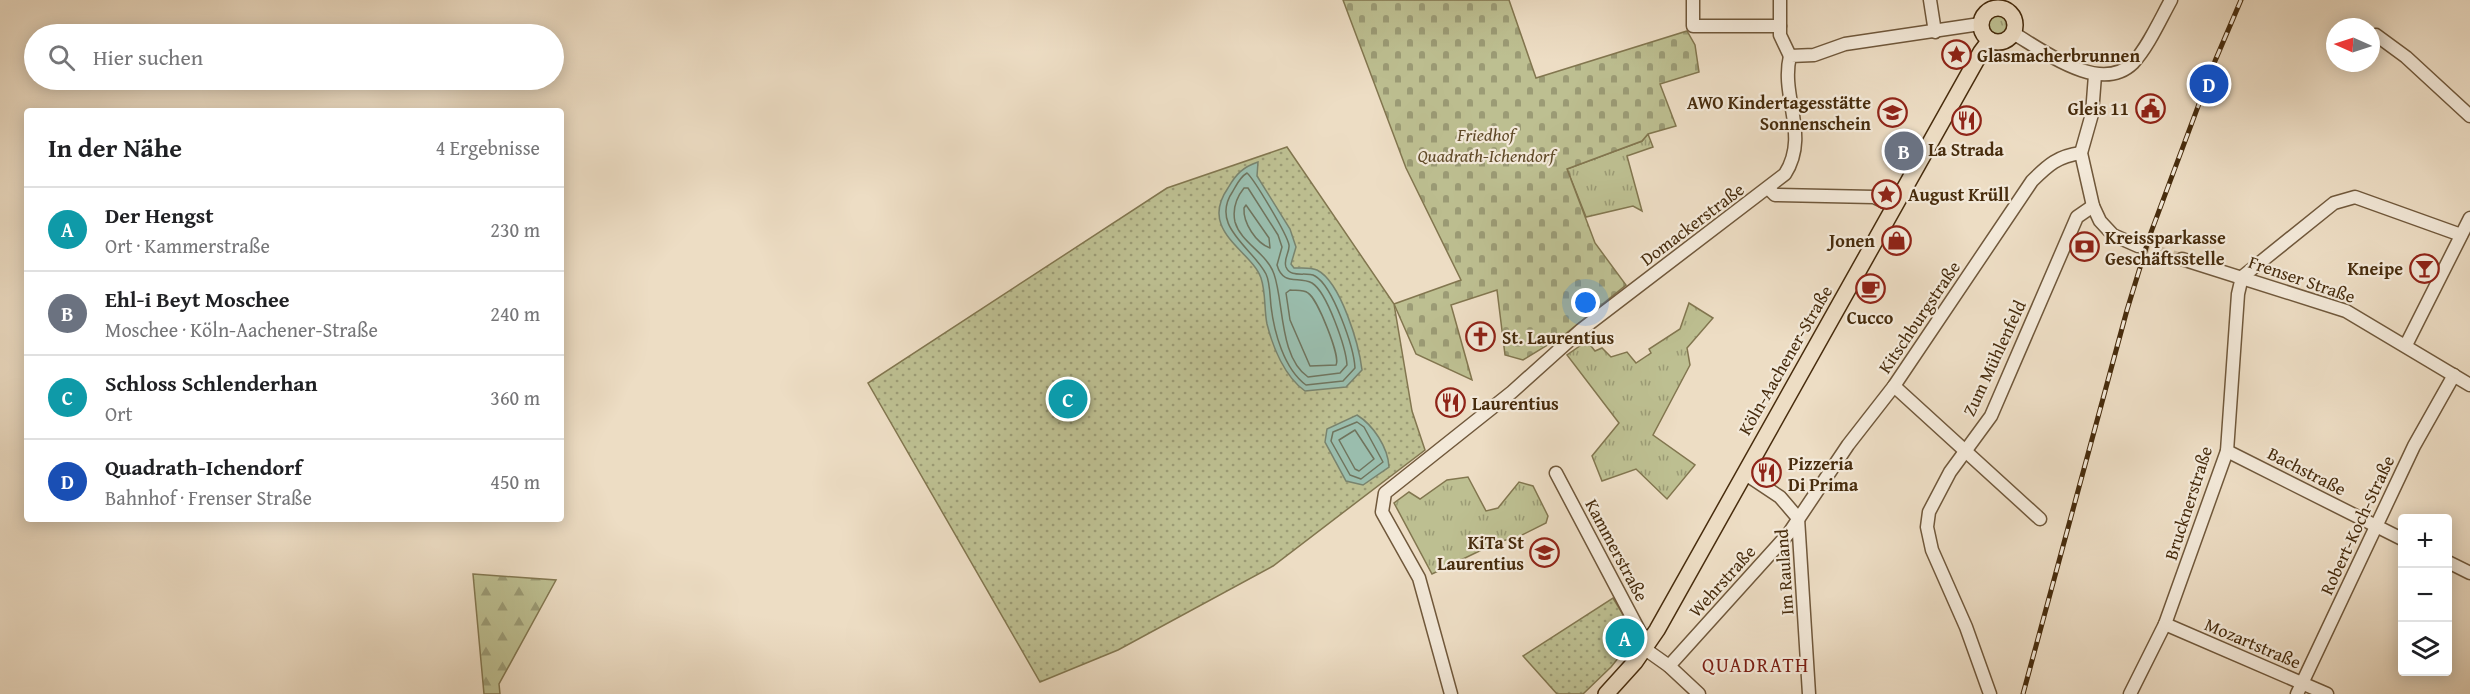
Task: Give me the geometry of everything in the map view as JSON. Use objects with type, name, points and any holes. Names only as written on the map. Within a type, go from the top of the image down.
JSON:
[{"type":"main road","points":[[2010,5],[2013,33],[2000,42],[1990,40],[1983,34],[1980,24],[1984,15],[1992,9],[2010,5]]},
{"type":"main road","name":"Köln-Aachener-Straße","points":[[1606,694],[1648,645],[1981,52],[1990,40]]},
{"type":"street","points":[[1692,0],[1693,26],[1780,26]]},
{"type":"street","points":[[1780,0],[1780,26],[1783,42],[1790,56],[1814,55],[1845,44],[1980,24]]},
{"type":"street","points":[[1930,0],[1935,32]]},
{"type":"street","points":[[2013,33],[2083,72],[2095,75],[2120,71],[2134,61],[2171,0]]},
{"type":"street","points":[[2380,38],[2406,57],[2470,116]]},
{"type":"street","name":"Domackerstraße","points":[[1451,694],[1419,578],[1382,512],[1381,504],[1384,493],[1512,392],[1581,330],[1785,174],[1796,146],[1797,130],[1787,77],[1790,56]]},
{"type":"street","points":[[2095,75],[2092,114],[2081,153],[2093,206],[2100,221],[2113,235],[2138,246]]},
{"type":"street","name":"Kitschburgstraße","points":[[1798,518],[1848,445],[1894,387],[2032,181],[2049,163],[2061,157],[2081,153]]},
{"type":"street","points":[[1768,188],[1774,195],[1874,197],[1894,207]]},
{"type":"street","points":[[2242,277],[2334,203],[2345,198],[2355,197],[2462,236]]},
{"type":"street","name":"Zum Mühlenfeld","points":[[1990,694],[1966,627],[1932,550],[1927,527],[1929,512],[1950,472],[1991,416],[2077,217],[2093,206]]},
{"type":"street","points":[[2406,345],[2470,218]]},
{"type":"street","name":"Frenser Straße","points":[[2182,259],[2346,311],[2470,385]]},
{"type":"street","name":"Brucknerstraße","points":[[2130,694],[2165,624],[2226,451],[2238,294],[2242,277]]},
{"type":"street","name":"Robert-Koch-Straße","points":[[2300,689],[2414,446],[2454,375]]},
{"type":"street","points":[[1894,387],[2040,519]]},
{"type":"street","name":"Bachstraße","points":[[2226,451],[2398,536]]},
{"type":"street","name":"Kammerstraße","points":[[1556,473],[1648,645],[1699,694]]},
{"type":"street","name":"Im Rauland","points":[[1744,473],[1780,497],[1798,518],[1809,694]]},
{"type":"street","name":"Wehrstraße","points":[[1670,666],[1789,533],[1798,518]]},
{"type":"street","points":[[2452,564],[2470,573]]},
{"type":"street","name":"Mozartstraße","points":[[2165,624],[2300,689],[2328,694]]},
{"type":"green space","name":"Friedhof Quadrath-Ichendorf","points":[[1343,0],[1509,0],[1536,78],[1687,31],[1695,45],[1699,72],[1660,84],[1676,126],[1648,134],[1642,141],[1567,169],[1595,243],[1626,285],[1564,335],[1523,360],[1505,355],[1497,290],[1451,305],[1472,380],[1416,354],[1394,304],[1461,280],[1406,168]]},
{"type":"green space","points":[[1993,14],[2001,14],[2008,21],[2008,29],[2001,36],[1993,36],[1986,29],[1986,21]]},
{"type":"green space","points":[[1648,134],[1653,147],[1627,156],[1642,211],[1633,206],[1586,217],[1567,169],[1642,141]]},
{"type":"green space","points":[[1287,147],[1394,304],[1412,411],[1425,450],[1273,566],[1118,650],[1040,682],[868,383],[1167,188]]},
{"type":"green space","points":[[1689,303],[1713,318],[1687,348],[1690,365],[1653,435],[1695,465],[1667,499],[1636,469],[1602,481],[1592,456],[1619,423],[1567,355],[1587,341],[1595,351],[1602,348],[1611,357],[1627,352],[1636,363],[1651,353],[1649,349],[1680,329]]},
{"type":"green space","points":[[1468,477],[1486,511],[1498,508],[1519,482],[1533,486],[1548,516],[1546,523],[1518,537],[1498,542],[1432,574],[1394,503],[1409,492],[1420,499],[1447,480]]},
{"type":"green space","points":[[473,574],[556,580],[499,684],[500,694],[484,694]]},
{"type":"green space","points":[[1613,598],[1636,636],[1611,667],[1583,694],[1557,694],[1523,656]]},
{"type":"water","points":[[1258,162],[1257,176],[1290,229],[1296,247],[1291,264],[1294,268],[1315,269],[1326,277],[1334,287],[1347,315],[1362,370],[1346,387],[1305,391],[1291,378],[1276,352],[1270,333],[1261,278],[1223,228],[1219,216],[1220,203],[1240,172]]},
{"type":"water","points":[[1357,415],[1379,437],[1386,452],[1389,467],[1363,485],[1346,481],[1325,442],[1327,429]]},
{"type":"tunnel","points":[[2138,246],[2182,259]]},
{"type":"railway","points":[[2023,694],[2127,310],[2150,235],[2215,61],[2241,0]]},
{"type":"place","name":"Glasmacherbrunnen","points":[[1956,55]]},
{"type":"place","name":"Quadrath-Ichendorf","points":[[2209,84]]},
{"type":"place","name":"Gleis 11","points":[[2150,108]]},
{"type":"place","name":"AWO Kindertagesstätte Sonnenschein","points":[[1892,112]]},
{"type":"place","name":"La Strada","points":[[1966,120]]},
{"type":"place","name":"Ehl-i Beyt Moschee","points":[[1904,151]]},
{"type":"place","name":"August Krüll","points":[[1887,194]]},
{"type":"place","name":"Jonen","points":[[1896,240]]},
{"type":"place","name":"Kreissparkasse Geschäftsstelle","points":[[2084,247]]},
{"type":"place","name":"Kneipe","points":[[2424,268]]},
{"type":"place","name":"Cucco","points":[[1870,288]]},
{"type":"place","name":"St. Laurentius","points":[[1481,337]]},
{"type":"place","name":"Schloss Schlenderhan","points":[[1068,399]]},
{"type":"place","name":"Laurentius","points":[[1451,403]]},
{"type":"place","name":"Pizzeria Di Prima","points":[[1767,473]]},
{"type":"place","name":"KiTa St Laurentius","points":[[1545,552]]},
{"type":"place","name":"Der Hengst","points":[[1625,638]]},
{"type":"district","name":"QUADRATH","points":[[1756,664]]}]
